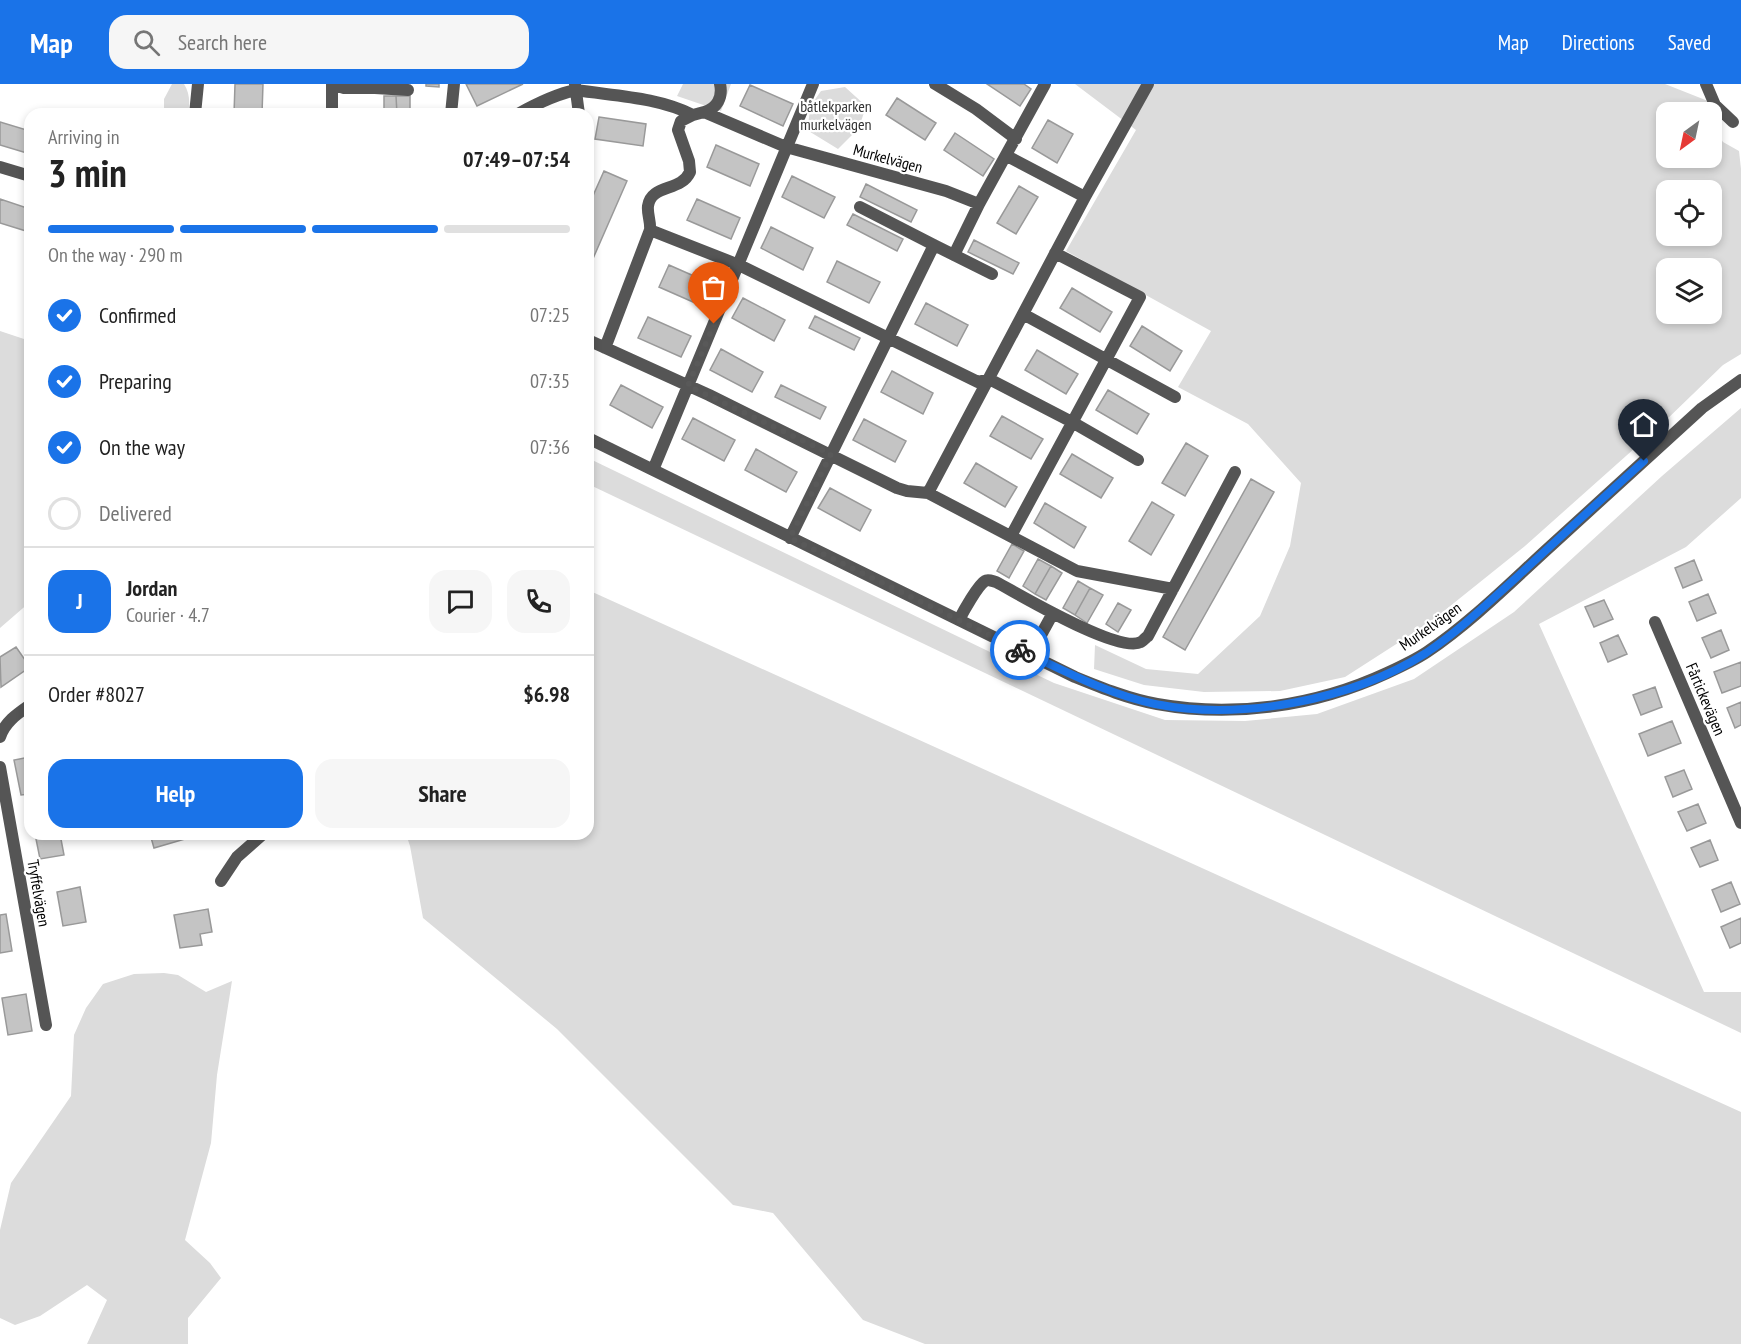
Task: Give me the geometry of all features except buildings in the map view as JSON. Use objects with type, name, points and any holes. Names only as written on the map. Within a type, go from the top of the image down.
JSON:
[{"type":"street","points":[[196,108],[198,84]]},
{"type":"street","points":[[332,108],[332,84],[344,88],[376,86],[408,90]]},
{"type":"street","points":[[452,108],[454,84]]},
{"type":"street","points":[[605,348],[650,230],[648,213],[650,198],[656,192],[684,182],[690,172],[689,161],[678,126],[681,121],[711,110],[718,102],[722,92],[720,84]]},
{"type":"street","points":[[653,470],[813,84]]},
{"type":"street","points":[[935,84],[976,109],[1016,139]]},
{"type":"street","points":[[954,255],[979,204],[1045,84]]},
{"type":"street","points":[[928,493],[1084,197],[1148,84]]},
{"type":"street","points":[[1706,84],[1715,105],[1733,122]]},
{"type":"street","points":[[576,87],[578,108]]},
{"type":"street","name":"Murkelvägen","points":[[530,108],[576,87],[662,103],[786,147],[946,191],[979,204]]},
{"type":"street","points":[[1007,156],[1084,197]]},
{"type":"street","points":[[0,167],[24,174]]},
{"type":"street","points":[[860,207],[992,274]]},
{"type":"street","points":[[650,230],[739,265],[978,382],[989,379],[1072,422],[1138,460]]},
{"type":"street","points":[[790,538],[933,245]]},
{"type":"street","points":[[1011,536],[1140,297],[1055,253]]},
{"type":"street","points":[[1023,314],[1174,397]]},
{"type":"street","points":[[594,343],[831,454],[897,488],[928,493],[1077,571],[1173,589]]},
{"type":"street","name":"Murkelvägen","points":[[594,441],[1104,689],[1156,704],[1235,710],[1303,701],[1351,688],[1426,653],[1466,622],[1702,408],[1741,380]]},
{"type":"street","points":[[959,620],[974,596],[989,580],[1086,630],[1116,641],[1131,644],[1141,642],[1148,636],[1235,472]]},
{"type":"street","points":[[1030,655],[1053,613]]},
{"type":"street","name":"Fårtickevägen","points":[[1655,621],[1741,823]]},
{"type":"street","points":[[0,737],[9,721],[24,710]]},
{"type":"street","name":"Tryffelvägen","points":[[0,767],[46,1025]]},
{"type":"street","points":[[221,881],[237,857],[256,840]]},
{"type":"green space","points":[[172,84],[184,84],[189,99],[189,108],[164,108],[164,99]]},
{"type":"green space","points":[[683,84],[731,84],[721,111],[677,96]]},
{"type":"green space","points":[[1075,84],[1665,84],[1708,102],[1656,102],[1656,168],[1722,168],[1722,140],[1739,151],[1741,169],[1741,354],[1723,365],[1663,423],[1525,546],[1429,623],[1345,677],[1280,691],[1204,692],[1144,685],[1094,669],[1095,645],[1146,669],[1198,674],[1260,616],[1290,546],[1301,483],[1248,424],[1178,387],[1211,331],[1066,251],[1136,130]]},
{"type":"green space","name":"båtlekparken murkelvägen","points":[[845,87],[866,106],[859,128],[838,149],[807,130],[811,105],[821,91]]},
{"type":"green space","points":[[0,331],[24,339],[24,607],[0,628]]},
{"type":"green space","points":[[1741,408],[1741,498],[1686,547],[1539,624],[1704,992],[1741,992],[1741,1033],[594,487],[594,461],[1054,683],[1165,720],[1245,721],[1317,714],[1414,679],[1514,612],[1662,476]]},
{"type":"green space","points":[[594,593],[1741,1112],[1741,1344],[925,1344],[863,1320],[773,1213],[733,1205],[557,1029],[423,918],[408,840],[594,840]]},
{"type":"green space","points":[[134,974],[178,975],[206,992],[232,981],[217,1075],[211,1143],[185,1240],[210,1263],[221,1278],[188,1318],[188,1344],[87,1344],[107,1300],[87,1285],[40,1316],[15,1325],[0,1318],[0,1230],[11,1183],[71,1096],[74,1035],[86,1008],[103,984]]},
{"type":"way so far","points":[[714,324],[688,386],[831,454],[790,538],[1020,650]]},
{"type":"route","points":[[1020,650],[1104,689],[1156,704],[1182,707],[1235,710],[1303,701],[1351,688],[1426,653],[1460,627],[1644,461]]}]
